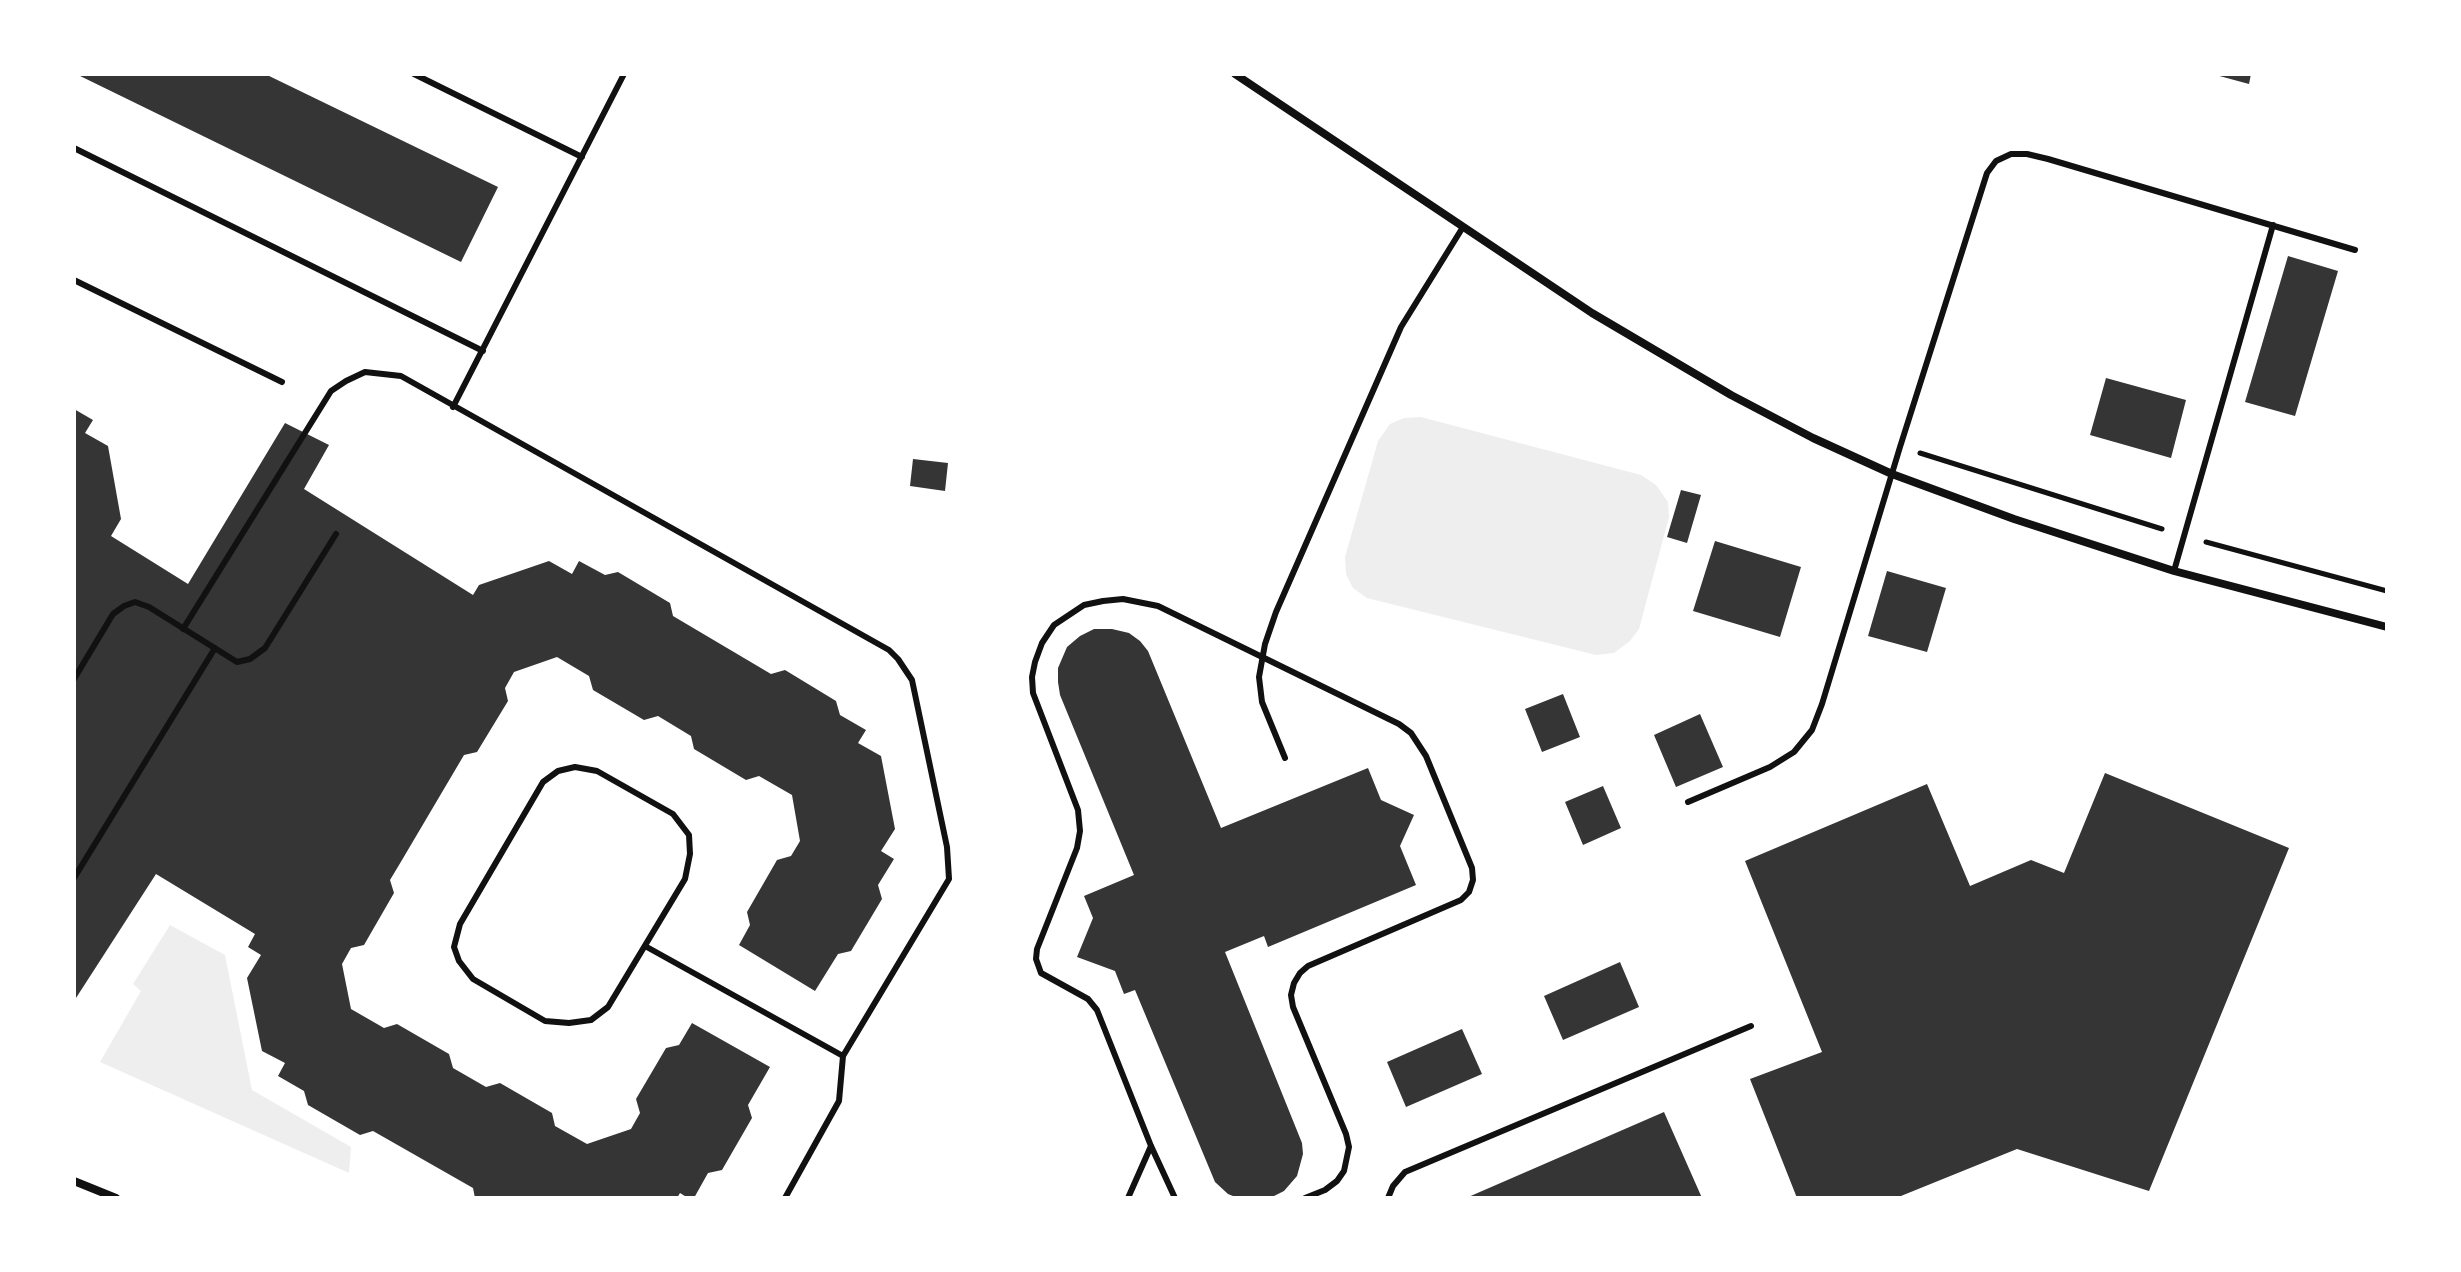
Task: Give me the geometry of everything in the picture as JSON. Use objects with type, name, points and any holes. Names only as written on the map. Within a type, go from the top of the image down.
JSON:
[{"type":"street","points":[[1235,74],[1592,313],[1660,355],[1799,431],[1892,474],[2014,519],[2174,571],[2387,627]]},
{"type":"street","points":[[74,1181],[116,1198]]},
{"type":"lane","points":[[414,74],[582,157]]},
{"type":"lane","points":[[453,407],[624,74]]},
{"type":"lane","points":[[74,148],[483,351]]},
{"type":"lane","points":[[1688,802],[1770,767],[1794,752],[1812,730],[1987,173],[1996,161],[2011,154],[2048,159],[2355,250]]},
{"type":"lane","points":[[2174,571],[2273,225]]},
{"type":"lane","points":[[1285,758],[1262,702],[1259,677],[1262,656],[1276,612],[1401,327],[1463,227]]},
{"type":"lane","points":[[74,280],[282,382]]},
{"type":"lane","points":[[183,629],[331,391],[365,372],[401,376],[889,650],[912,680],[947,847],[949,879],[843,1056],[839,1101],[785,1198]]},
{"type":"lane","points":[[74,679],[113,614],[135,602],[149,607],[237,662],[250,659],[265,648],[336,534]]},
{"type":"lane","points":[[1175,1198],[1097,1010],[1088,999],[1046,976],[1037,966],[1037,949],[1077,848],[1080,831],[1078,810],[1033,693],[1035,662],[1042,643],[1054,625],[1068,614],[1084,605],[1123,599],[1158,606],[1399,724],[1411,733],[1426,756],[1472,868],[1473,880],[1469,892],[1461,900],[1308,966],[1294,983],[1291,995],[1293,1007],[1349,1147],[1344,1171],[1337,1181],[1305,1198]]},
{"type":"lane","points":[[74,878],[215,648]]},
{"type":"lane","points":[[575,767],[597,771],[673,814],[689,835],[690,854],[685,879],[645,946],[608,1007],[591,1020],[569,1023],[545,1021],[473,979],[459,961],[454,947],[460,924],[543,782],[558,771],[575,767]]},
{"type":"lane","points":[[645,946],[843,1056]]},
{"type":"lane","points":[[1388,1198],[1405,1172],[1751,1026]]},
{"type":"lane","points":[[1128,1198],[1151,1146]]},
{"type":"path","points":[[1900,447],[2185,535],[2387,591]]},
{"type":"shaded area","points":[[1421,417],[1641,475],[1656,485],[1668,502],[1669,517],[1639,629],[1630,641],[1614,653],[1596,655],[1367,598],[1353,588],[1346,574],[1345,557],[1378,441],[1390,424],[1404,418]]},
{"type":"shaded area","points":[[170,925],[225,955],[252,1090],[351,1147],[349,1173],[100,1062],[141,991],[133,984]]},
{"type":"building","points":[[76,74],[265,74],[498,187],[461,262]]},
{"type":"building","points":[[2212,74],[2251,74],[2249,84]]},
{"type":"building","points":[[2288,256],[2338,271],[2295,416],[2245,402]]},
{"type":"building","points":[[2106,378],[2186,400],[2171,458],[2090,435]]},
{"type":"building","points":[[74,409],[93,420],[85,433],[108,446],[121,519],[111,536],[188,584],[285,423],[329,445],[304,489],[473,595],[479,585],[549,561],[572,574],[579,561],[605,575],[618,572],[670,603],[673,616],[771,674],[785,670],[836,701],[840,715],[866,730],[858,743],[881,756],[895,829],[881,851],[894,859],[878,885],[882,899],[851,951],[838,954],[815,991],[739,945],[750,925],[747,912],[777,860],[791,856],[800,841],[792,795],[759,776],[746,780],[694,749],[691,736],[658,716],[644,720],[593,690],[589,676],[557,657],[514,672],[505,688],[508,701],[477,752],[464,755],[390,880],[394,893],[364,945],[351,948],[342,964],[351,1009],[384,1028],[397,1024],[449,1054],[453,1068],[486,1087],[500,1083],[552,1113],[555,1126],[587,1144],[631,1129],[640,1113],[636,1099],[666,1048],[679,1045],[692,1023],[770,1067],[748,1105],[752,1118],[722,1170],[708,1173],[694,1198],[680,1193],[677,1198],[475,1198],[473,1188],[373,1131],[360,1135],[308,1105],[304,1091],[278,1076],[285,1063],[262,1051],[247,978],[261,955],[248,947],[255,934],[156,874],[76,998],[74,996]]},
{"type":"building","points":[[913,459],[948,463],[945,491],[910,486]]},
{"type":"building","points":[[1681,490],[1701,495],[1687,543],[1667,537]]},
{"type":"building","points":[[1715,541],[1801,567],[1780,637],[1693,611]]},
{"type":"building","points":[[1887,571],[1946,588],[1927,652],[1868,636]]},
{"type":"building","points":[[1094,629],[1129,633],[1148,651],[1221,828],[1368,768],[1381,800],[1414,815],[1400,846],[1416,885],[1268,947],[1264,936],[1225,952],[1302,1143],[1303,1154],[1297,1176],[1284,1191],[1270,1198],[1238,1198],[1228,1194],[1215,1182],[1135,990],[1124,994],[1115,971],[1077,957],[1093,918],[1084,896],[1134,875],[1060,695],[1058,668],[1067,647]]},
{"type":"building","points":[[1563,694],[1580,737],[1542,752],[1525,709]]},
{"type":"building","points":[[1700,714],[1723,767],[1676,787],[1654,735]]},
{"type":"building","points":[[2105,773],[2289,848],[2149,1191],[2017,1149],[1896,1198],[1797,1198],[1750,1079],[1822,1052],[1745,861],[1927,784],[1970,886],[2031,860],[2064,873]]},
{"type":"building","points":[[1603,786],[1621,828],[1583,845],[1565,802]]},
{"type":"building","points":[[1620,962],[1639,1007],[1563,1040],[1544,996]]},
{"type":"building","points":[[1462,1029],[1482,1074],[1406,1107],[1387,1062]]},
{"type":"building","points":[[1664,1112],[1702,1198],[1466,1198]]}]
